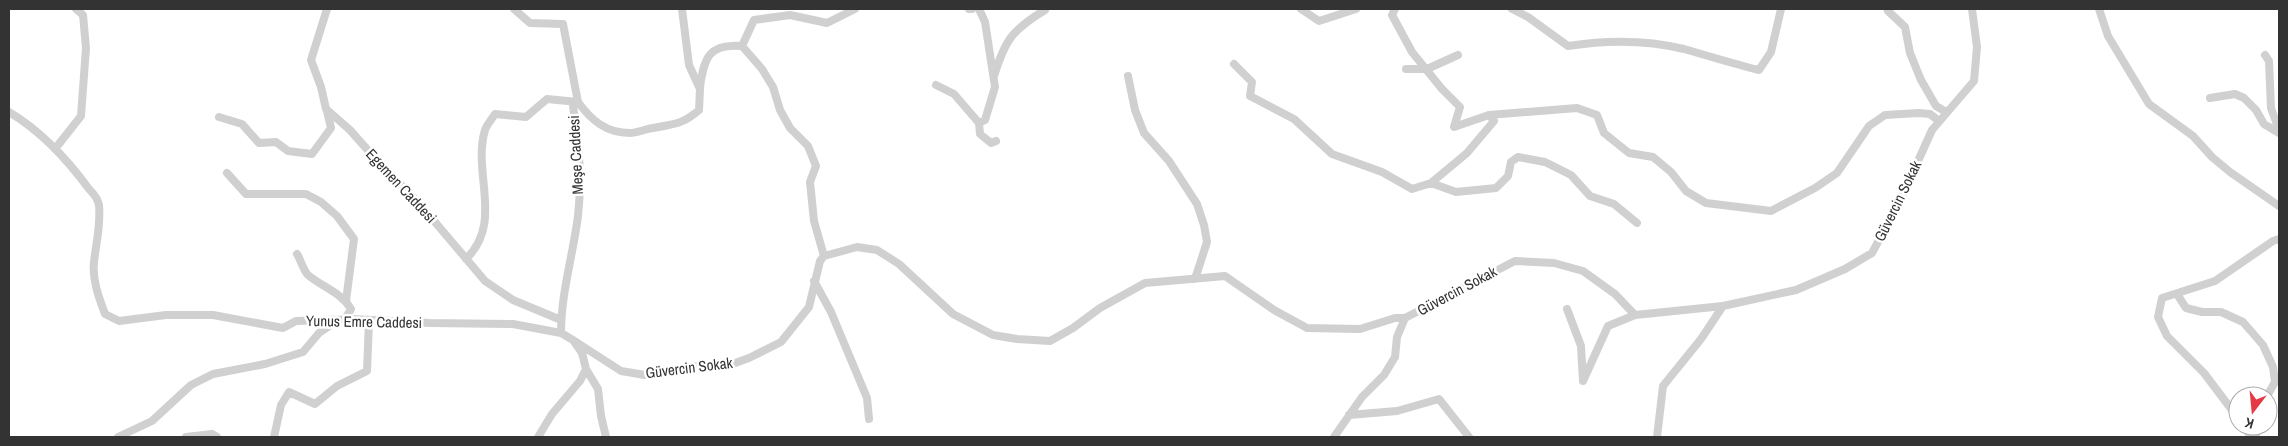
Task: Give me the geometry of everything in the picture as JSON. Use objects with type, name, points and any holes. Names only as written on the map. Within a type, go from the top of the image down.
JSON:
[{"type":"street","points":[[56,149],[81,116],[86,48],[83,15],[76,9]]},
{"type":"street","points":[[218,117],[242,124],[259,143],[276,142],[288,151],[312,154],[331,128],[321,87],[311,60],[327,9]]},
{"type":"street","points":[[466,259],[475,250],[482,232],[486,186],[481,158],[485,129],[495,114],[526,117],[547,98],[578,102],[563,24],[530,23],[514,9]]},
{"type":"street","points":[[682,9],[689,65],[700,88]]},
{"type":"street","points":[[824,256],[814,221],[810,182],[816,166],[808,146],[790,128],[780,110],[773,87],[762,69],[742,46],[754,20],[790,15],[827,23],[854,9]]},
{"type":"street","points":[[979,9],[985,22],[995,86],[985,120],[979,123]]},
{"type":"street","points":[[1301,9],[1319,21],[1356,9]]},
{"type":"street","points":[[1393,9],[1392,15],[1412,52],[1442,89],[1460,107],[1454,127],[1488,115],[1577,108],[1597,115],[1604,133],[1629,153],[1653,157],[1671,172],[1686,190],[1706,202],[1771,211],[1815,188],[1837,173],[1869,126],[1885,115],[1930,114],[1939,121]]},
{"type":"street","points":[[1512,9],[1528,17],[1568,46],[1597,41],[1673,48],[1759,70],[1771,52],[1780,9]]},
{"type":"street","name":"Güvercin Sokak","points":[[573,340],[621,371],[645,374],[698,366],[724,366],[749,358],[780,342],[809,307],[814,281],[820,261],[824,256],[857,247],[877,250],[900,264],[953,314],[993,335],[1016,339],[1050,341],[1073,328],[1100,308],[1145,283],[1225,276],[1274,310],[1307,328],[1360,329],[1395,318],[1405,318],[1515,261],[1554,263],[1582,271],[1615,294],[1635,315],[1723,306],[1796,290],[1845,269],[1872,253],[1900,201],[1932,130],[1974,81],[1977,47],[1972,9]]},
{"type":"street","points":[[2099,9],[2108,36],[2149,104],[2193,136],[2212,157],[2230,172],[2279,206]]},
{"type":"street","points":[[994,78],[1003,49],[1007,43],[1022,24],[1045,10]]},
{"type":"street","points":[[1888,11],[1905,27],[1910,52],[1921,80],[1936,106],[1946,112]]},
{"type":"street","name":"Meşe Caddesi","points":[[561,333],[566,273],[578,215],[579,163],[573,106],[578,102],[598,124],[611,131],[631,133],[652,128],[675,126],[699,110],[703,67],[710,53],[726,44],[742,46]]},
{"type":"street","points":[[1406,69],[1426,69],[1458,55]]},
{"type":"street","points":[[2265,55],[2269,61],[2271,108],[2279,132]]},
{"type":"street","points":[[1234,64],[1252,82],[1250,96],[1294,119],[1332,154],[1382,172],[1412,188],[1431,183],[1467,153],[1494,121],[1488,115]]},
{"type":"street","points":[[1128,76],[1134,110],[1144,133],[1169,161],[1197,204],[1204,224],[1207,242],[1195,279]]},
{"type":"street","points":[[936,85],[954,94],[979,123],[980,134],[992,143],[996,141]]},
{"type":"street","points":[[2210,98],[2235,94],[2244,98],[2256,110],[2264,124],[2279,132]]},
{"type":"street","name":"Egemen Caddesi","points":[[326,109],[350,130],[380,164],[418,202],[486,281],[513,300],[561,320]]},
{"type":"street","name":"Yunus Emre Caddesi","points":[[9,112],[56,149],[77,172],[99,202],[100,225],[94,264],[96,292],[105,314],[119,321],[166,315],[213,315],[284,328],[296,321],[342,320],[512,324],[561,333],[573,340]]},
{"type":"street","points":[[1431,183],[1456,192],[1496,188],[1508,176],[1511,162],[1518,157],[1545,162],[1571,175],[1590,196],[1614,204],[1637,223]]},
{"type":"street","points":[[227,173],[246,194],[306,194],[321,202],[338,216],[354,239],[346,301]]},
{"type":"street","points":[[2228,405],[2204,373],[2168,336],[2158,317],[2162,298],[2215,281],[2273,241],[2279,240]]},
{"type":"street","points":[[118,437],[152,421],[191,385],[213,374],[264,364],[303,352],[319,333],[342,320],[351,309],[346,301],[306,273],[302,261],[297,254]]},
{"type":"street","points":[[814,281],[831,312],[867,398],[869,419]]},
{"type":"street","points":[[2177,294],[2186,308],[2202,312],[2222,312],[2243,322],[2263,345],[2274,366],[2275,382],[2273,386]]},
{"type":"street","points":[[1657,437],[1663,386],[1701,339],[1723,306]]},
{"type":"street","points":[[1567,309],[1581,346],[1583,382],[1608,326],[1635,315]]},
{"type":"street","points":[[1334,437],[1362,397],[1384,375],[1395,357],[1397,337],[1405,318]]},
{"type":"street","points":[[274,437],[281,405],[289,392],[315,404],[337,386],[367,371],[368,320]]},
{"type":"street","points":[[573,340],[582,353],[586,369],[598,389],[600,416],[606,437]]},
{"type":"street","points":[[538,437],[552,414],[580,381],[586,369]]},
{"type":"street","points":[[1349,415],[1397,411],[1439,399],[1469,437]]},
{"type":"street","points":[[186,437],[212,434],[217,437]]}]
